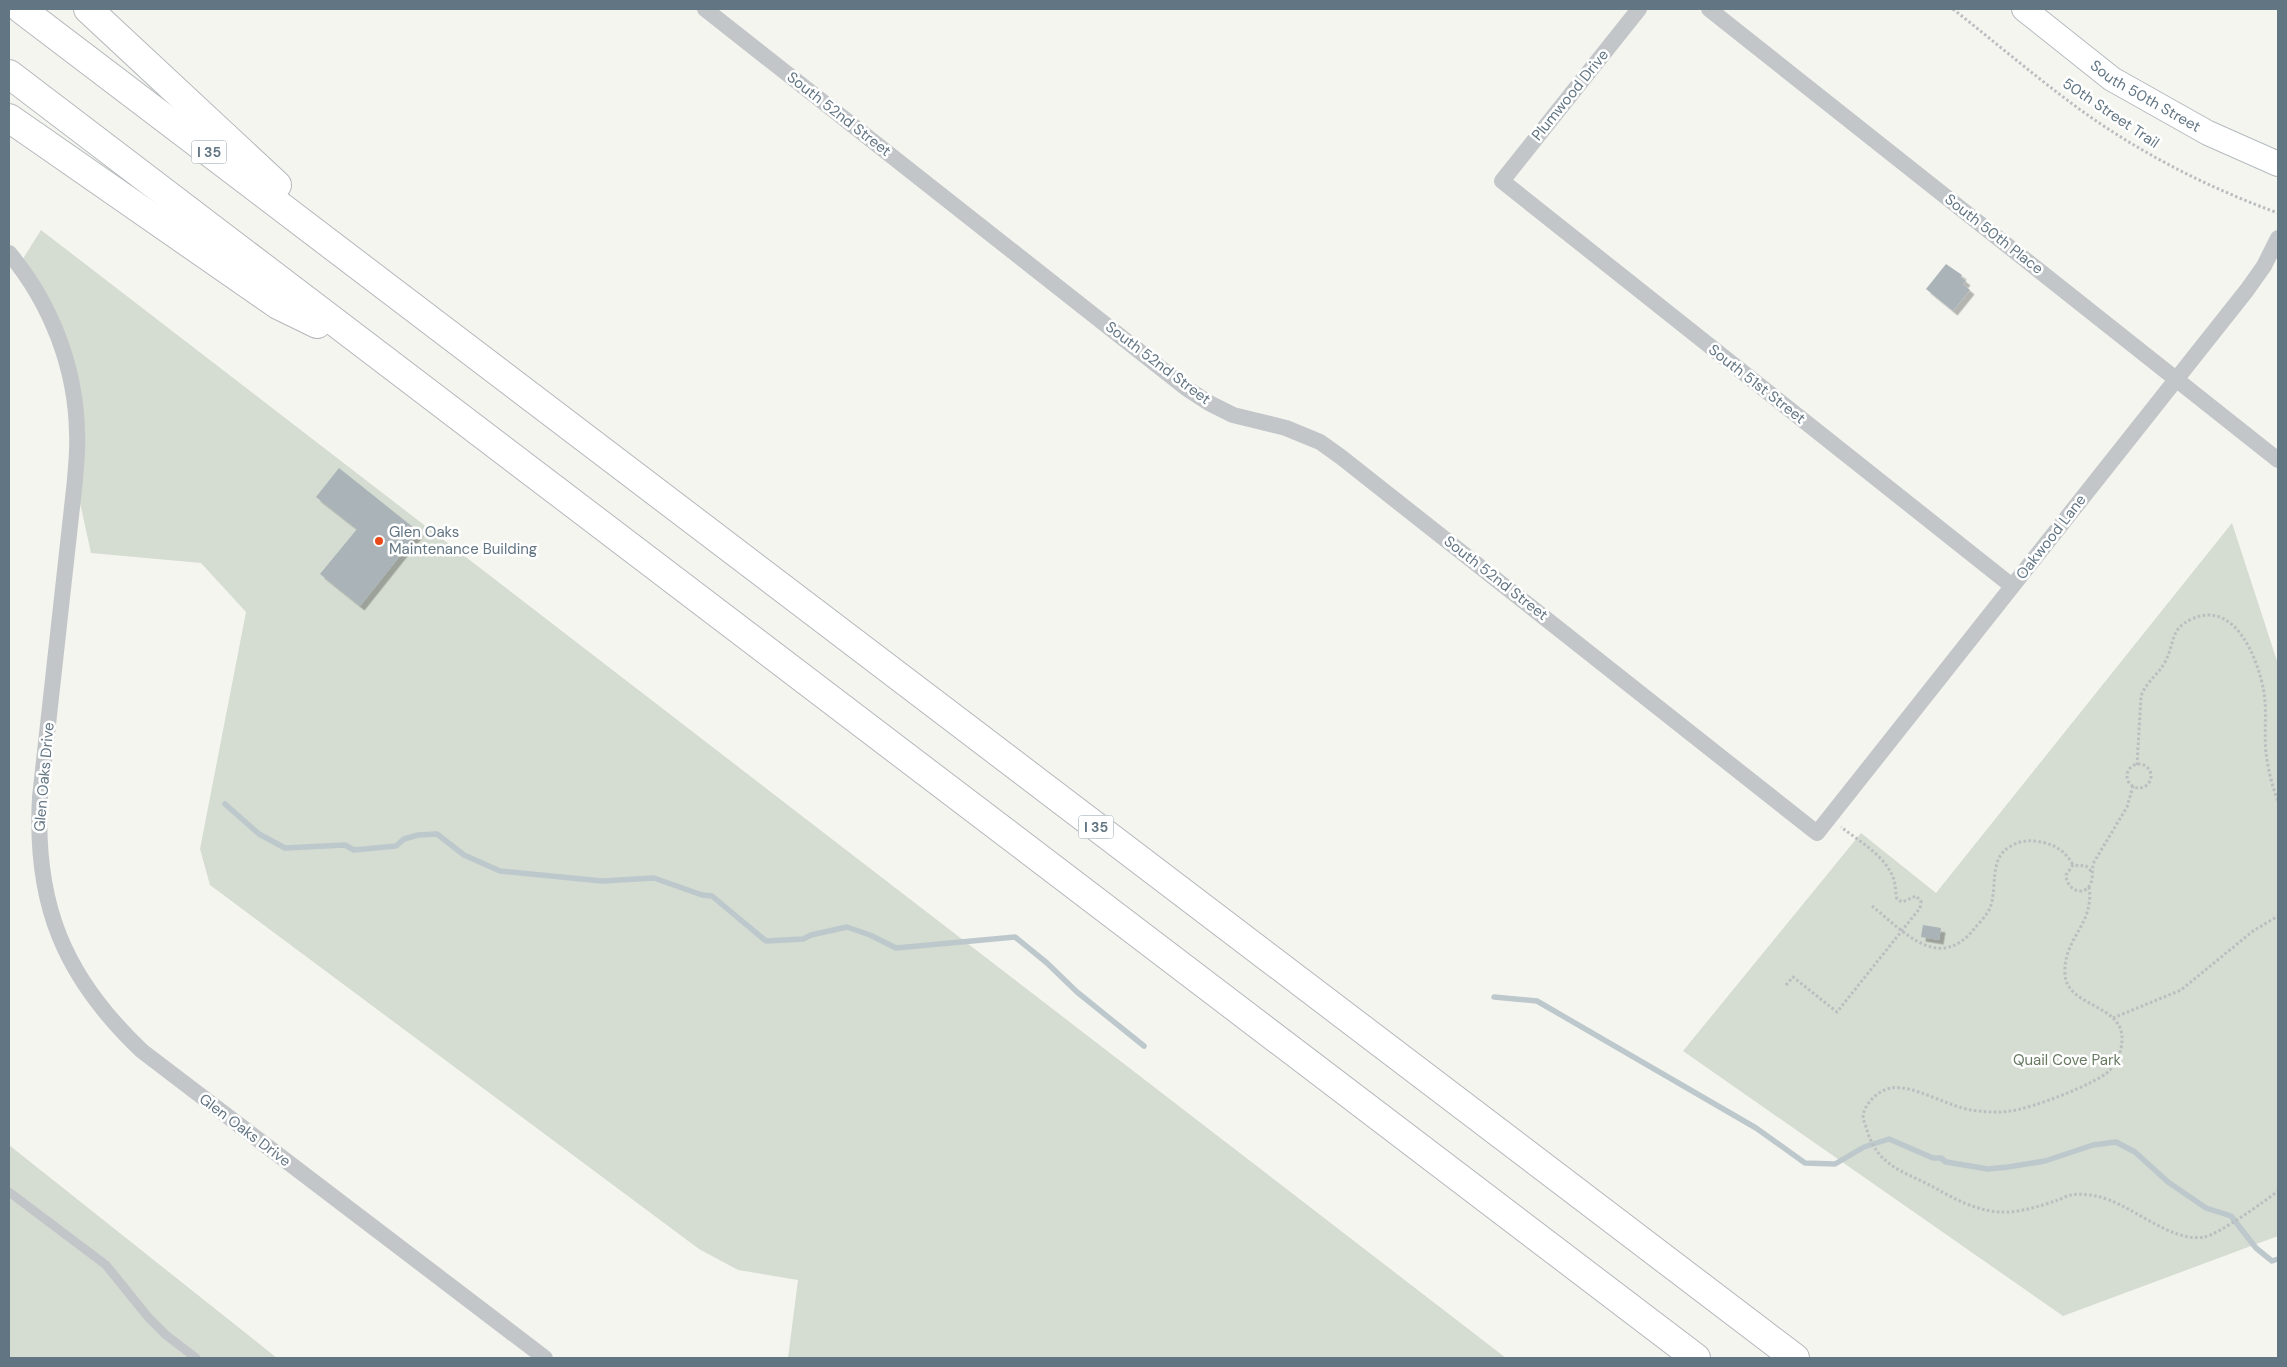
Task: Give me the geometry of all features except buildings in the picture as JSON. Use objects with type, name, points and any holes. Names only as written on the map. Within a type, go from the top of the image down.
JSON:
[{"type":"highway","name":"I 35","points":[[21,9],[1795,1358]]},
{"type":"highway","points":[[88,9],[397,296]]},
{"type":"highway","points":[[9,74],[365,347],[1696,1358]]},
{"type":"highway","points":[[9,118],[278,305],[365,347]]},
{"type":"main road","name":"South 50th Street","points":[[2024,9],[2112,79],[2208,133],[2278,164]]},
{"type":"street","name":"South 52nd Street","points":[[705,9],[1186,388],[1208,403],[1233,414],[1286,428],[1320,442],[1342,457],[1817,832]]},
{"type":"street","name":"Plumwood Drive","points":[[1502,181],[1639,9]]},
{"type":"street","name":"South 50th Place","points":[[1709,9],[2278,460]]},
{"type":"street","name":"South 51st Street","points":[[1502,181],[2012,586]]},
{"type":"street","name":"Oakwood Lane","points":[[1817,832],[2247,290],[2264,266],[2278,238]]},
{"type":"street","name":"Glen Oaks Drive","points":[[9,253],[40,298],[56,330],[67,364],[74,398],[77,434],[76,480],[40,797],[38,831],[40,867],[47,900],[58,936],[74,968],[92,997],[115,1025],[142,1051],[545,1358]]},
{"type":"lane","points":[[9,1192],[106,1265],[148,1317],[166,1335],[196,1358]]},
{"type":"path","name":"50th Street Trail","points":[[1953,9],[2083,111],[2113,130],[2175,168],[2243,200],[2278,213]]},
{"type":"path","points":[[2137,764],[2139,720],[2144,688],[2164,663],[2172,637],[2178,629],[2187,621],[2199,616],[2211,615],[2233,624],[2245,640],[2256,664],[2264,692],[2266,752],[2278,801]]},
{"type":"path","points":[[2137,764],[2146,767],[2150,771],[2151,778],[2145,786],[2133,786],[2129,782],[2128,774],[2131,767],[2137,764]]},
{"type":"path","points":[[2133,786],[2127,807],[2094,862],[2091,871],[2092,879],[2089,886],[2090,908],[2071,942],[2064,969],[2065,979],[2069,988],[2113,1018],[2122,1031],[2123,1041],[2116,1063],[2108,1072],[2093,1081],[2034,1105],[2011,1111],[1988,1112],[1967,1109],[1904,1087],[1889,1088],[1876,1095],[1866,1107],[1863,1118],[1867,1133],[1876,1150],[1887,1163],[1961,1203],[2002,1212],[2024,1209],[2071,1195],[2085,1195],[2111,1200],[2174,1233],[2193,1239],[2215,1234],[2278,1191]]},
{"type":"path","points":[[1786,985],[1793,977],[1837,1012],[1920,908],[1921,900],[1916,896],[1902,902],[1897,899],[1894,880],[1887,867],[1874,853],[1841,826]]},
{"type":"path","points":[[1872,906],[1917,943],[1933,949],[1961,944],[1989,909],[1997,860],[2002,852],[2020,841],[2038,841],[2057,847],[2069,858],[2073,865]]},
{"type":"path","points":[[2073,865],[2086,866],[2091,871]]},
{"type":"path","points":[[2073,865],[2066,875],[2066,881],[2070,887],[2080,891],[2089,886]]},
{"type":"path","points":[[2113,1018],[2181,990],[2253,931],[2278,916]]},
{"type":"green space","points":[[41,230],[1506,1358],[788,1358],[798,1280],[738,1270],[699,1249],[210,885],[200,849],[246,612],[201,563],[91,553],[75,480],[67,364],[19,265]]},
{"type":"green space","name":"Quail Cove Park","points":[[2232,523],[2278,664],[2278,1236],[2063,1316],[1683,1051],[1861,833],[1936,893]]},
{"type":"green space","points":[[9,1145],[277,1358],[9,1358]]},
{"type":"waterway","points":[[225,804],[259,834],[285,848],[345,845],[354,850],[396,846],[404,839],[418,835],[437,834],[464,855],[500,871],[602,881],[654,878],[702,895],[712,896],[766,941],[803,939],[811,935],[847,927],[870,935],[896,948],[1015,937],[1047,963],[1077,992],[1144,1046]]},
{"type":"waterway","points":[[1494,997],[1537,1001],[1756,1128],[1805,1163],[1835,1164],[1864,1147],[1889,1139],[1933,1158],[1941,1158],[1946,1162],[1988,1169],[2045,1161],[2093,1145],[2116,1142],[2135,1152],[2168,1182],[2206,1208],[2231,1216],[2256,1248],[2272,1261],[2278,1259]]},
{"type":"place","name":"Glen Oaks Maintenance Building","points":[[379,541]]}]
